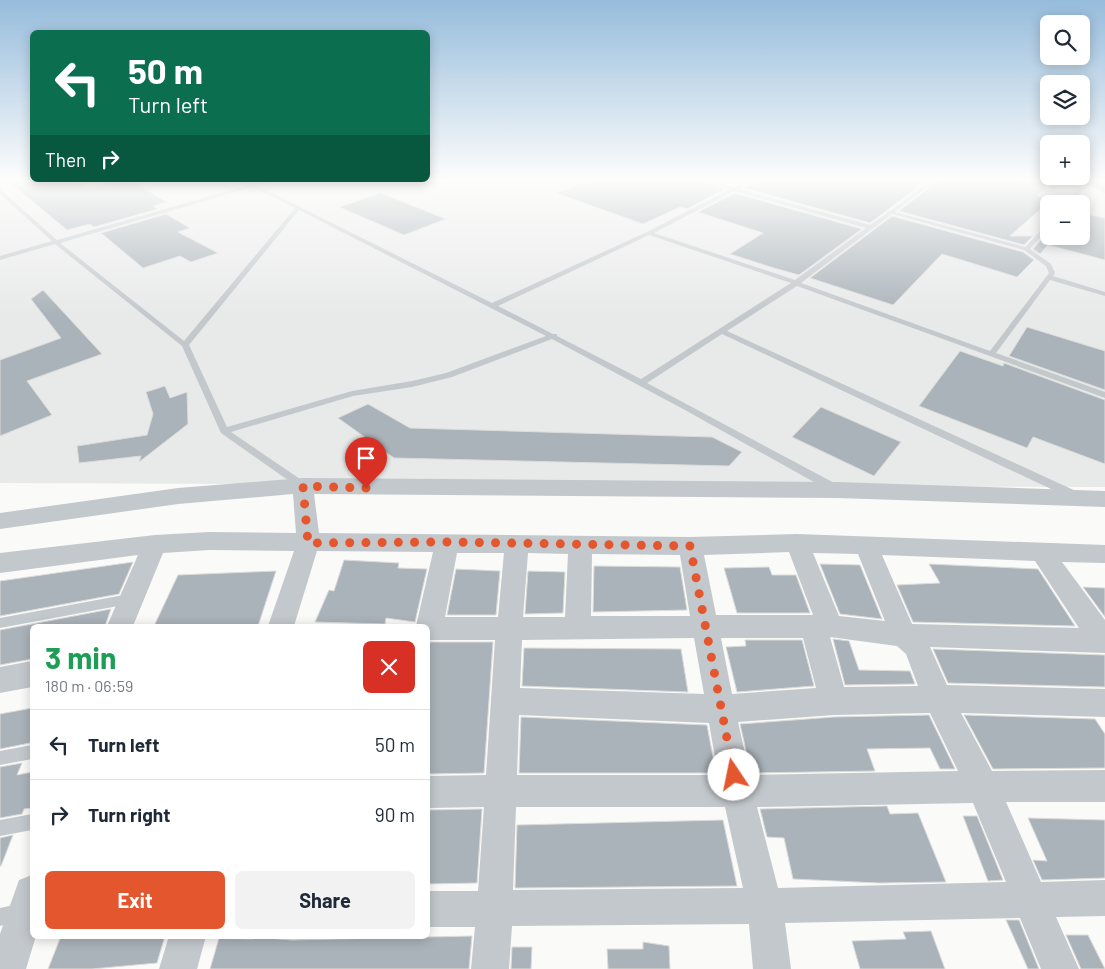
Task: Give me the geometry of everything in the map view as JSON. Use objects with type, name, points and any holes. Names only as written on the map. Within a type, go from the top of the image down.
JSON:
[{"type":"street","points":[[0,519],[30,517],[178,496],[303,486],[838,490],[1105,499]]},
{"type":"street","points":[[282,624],[308,543],[303,486]]},
{"type":"street","points":[[0,563],[155,544],[208,541],[690,546],[797,543],[1105,554]]},
{"type":"street","points":[[430,624],[447,542]]},
{"type":"street","points":[[490,969],[506,702],[508,627],[517,543]]},
{"type":"street","points":[[797,543],[821,626],[834,701]]},
{"type":"street","points":[[121,624],[155,544]]},
{"type":"street","points":[[578,627],[580,545]]},
{"type":"street","points":[[866,545],[904,635],[916,646],[938,699],[982,786],[1060,969]]},
{"type":"street","points":[[690,546],[737,791],[765,906],[772,969]]},
{"type":"street","points":[[1044,553],[1091,624],[1105,635]]},
{"type":"street","points":[[430,629],[821,626],[904,635],[1105,640]]},
{"type":"street","points":[[0,680],[30,674]]},
{"type":"street","points":[[506,702],[721,709],[834,701],[938,699],[1105,703]]},
{"type":"street","points":[[430,792],[500,790],[737,791],[982,786],[1105,786]]},
{"type":"street","points":[[430,909],[765,906],[1105,898]]},
{"type":"street","points":[[7,969],[20,907]]},
{"type":"street","points":[[178,969],[187,939]]},
{"type":"lane","points":[[36,224],[185,345],[224,431],[303,486]]},
{"type":"lane","points":[[0,258],[117,224]]},
{"type":"lane","points":[[185,345],[285,224]]},
{"type":"lane","points":[[331,224],[554,336],[725,426],[838,490]]},
{"type":"lane","points":[[494,305],[666,224]]},
{"type":"lane","points":[[859,224],[869,227]]},
{"type":"lane","points":[[641,383],[724,332],[796,283],[873,224]]},
{"type":"lane","points":[[934,224],[1026,249],[1049,264],[1052,273],[992,353]]},
{"type":"lane","points":[[649,233],[796,283],[1105,395]]},
{"type":"lane","points":[[1026,249],[1040,234]]},
{"type":"lane","points":[[1048,277],[1105,294]]},
{"type":"lane","points":[[724,332],[1082,499]]},
{"type":"lane","points":[[224,431],[352,394],[412,384],[449,375],[554,336]]},
{"type":"lane","points":[[0,623],[132,599]]},
{"type":"lane","points":[[0,758],[30,752]]},
{"type":"lane","points":[[0,828],[30,822]]},
{"type":"shaded area","points":[[0,224],[1040,224],[1040,245],[1090,245],[1090,224],[1105,224],[1105,487],[0,483]]},
{"type":"building","points":[[60,224],[89,224],[67,230]]},
{"type":"building","points":[[90,224],[104,224],[94,227]]},
{"type":"building","points":[[131,224],[184,224],[190,228],[178,232],[218,253],[191,262],[180,256],[143,268],[101,233]]},
{"type":"building","points":[[379,224],[432,224],[404,235]]},
{"type":"building","points":[[736,224],[845,224],[862,229],[799,275],[730,254],[763,233]]},
{"type":"building","points":[[881,224],[922,224],[1023,252],[1034,260],[1017,277],[942,254],[893,305],[810,278]]},
{"type":"building","points":[[948,224],[1023,224],[1010,236],[1033,236],[1024,245]]},
{"type":"building","points":[[1090,224],[1105,224],[1105,260],[1048,245],[1090,245]]},
{"type":"building","points":[[1040,241],[1040,245],[1048,245],[1040,254],[1033,249]]},
{"type":"building","points":[[43,290],[102,354],[27,381],[52,415],[0,436],[0,360],[61,338],[31,299]]},
{"type":"building","points":[[1027,327],[1105,351],[1105,390],[1009,356]]},
{"type":"building","points":[[960,351],[1003,366],[1004,363],[1105,400],[1105,464],[1033,437],[1027,448],[919,406]]},
{"type":"building","points":[[165,386],[170,398],[187,392],[188,424],[139,462],[141,456],[79,463],[77,446],[147,435],[153,414],[146,392]]},
{"type":"building","points":[[368,404],[410,428],[712,437],[742,452],[729,466],[394,458],[338,418]]},
{"type":"building","points":[[821,407],[901,442],[874,476],[792,437]]},
{"type":"building","points":[[344,560],[399,563],[398,568],[427,569],[415,622],[386,618],[385,624],[315,622],[329,590],[334,591]]},
{"type":"building","points":[[133,562],[119,594],[0,616],[0,581]]},
{"type":"building","points":[[820,564],[860,565],[882,619],[840,614]]},
{"type":"building","points":[[929,564],[1038,569],[1075,626],[913,622],[897,585],[940,583]]},
{"type":"building","points":[[594,566],[680,567],[687,610],[593,612]]},
{"type":"building","points":[[769,567],[772,575],[796,575],[810,613],[737,613],[724,568]]},
{"type":"building","points":[[456,569],[500,571],[496,615],[447,615]]},
{"type":"building","points":[[276,571],[259,624],[155,624],[178,575]]},
{"type":"building","points":[[528,571],[565,572],[563,613],[525,614]]},
{"type":"building","points":[[1083,587],[1105,588],[1105,617]]},
{"type":"building","points":[[111,609],[106,624],[32,624]]},
{"type":"building","points":[[30,624],[30,659],[0,665],[0,630]]},
{"type":"building","points":[[833,639],[849,641],[859,670],[910,671],[915,684],[845,685]]},
{"type":"building","points":[[745,640],[802,640],[814,686],[737,692],[726,647],[746,646]]},
{"type":"building","points":[[430,642],[493,642],[484,773],[430,774]]},
{"type":"building","points":[[524,648],[681,649],[688,692],[522,686]]},
{"type":"building","points":[[933,649],[1105,655],[1105,687],[948,683]]},
{"type":"building","points":[[30,708],[30,743],[0,749],[0,714]]},
{"type":"building","points":[[929,715],[955,769],[940,769],[930,748],[867,749],[875,771],[751,773],[740,724],[834,717]]},
{"type":"building","points":[[964,715],[1095,719],[1105,734],[1105,768],[993,769]]},
{"type":"building","points":[[521,717],[707,725],[716,773],[519,773]]},
{"type":"building","points":[[22,763],[17,775],[30,772],[30,808],[24,809],[22,814],[0,818],[0,767]]},
{"type":"building","points":[[887,806],[890,814],[918,813],[946,882],[879,883],[793,879],[784,838],[767,837],[760,809]]},
{"type":"building","points":[[482,809],[477,883],[430,884],[430,810]]},
{"type":"building","points":[[963,816],[977,816],[1003,880],[988,881]]},
{"type":"building","points":[[1028,818],[1105,820],[1105,878],[1042,880],[1033,860],[1047,861]]},
{"type":"building","points":[[723,820],[737,886],[515,888],[517,825]]},
{"type":"building","points":[[13,835],[1,866],[0,866],[0,838]]},
{"type":"building","points":[[1006,920],[1019,920],[1039,969],[1028,969]]},
{"type":"building","points":[[931,931],[945,969],[860,969],[852,941],[906,939],[903,932]]},
{"type":"building","points":[[1066,935],[1088,935],[1105,969],[1081,969]]},
{"type":"building","points":[[472,936],[469,969],[210,969],[219,939],[430,939],[430,937]]},
{"type":"building","points":[[60,939],[164,939],[157,963],[92,969],[48,969]]},
{"type":"building","points":[[643,942],[669,946],[670,969],[608,969],[607,949],[643,949]]},
{"type":"building","points":[[512,947],[532,947],[531,969],[511,969]]},
{"type":"route","points":[[366,488],[303,486],[308,543],[447,542],[690,546],[734,775]]}]
